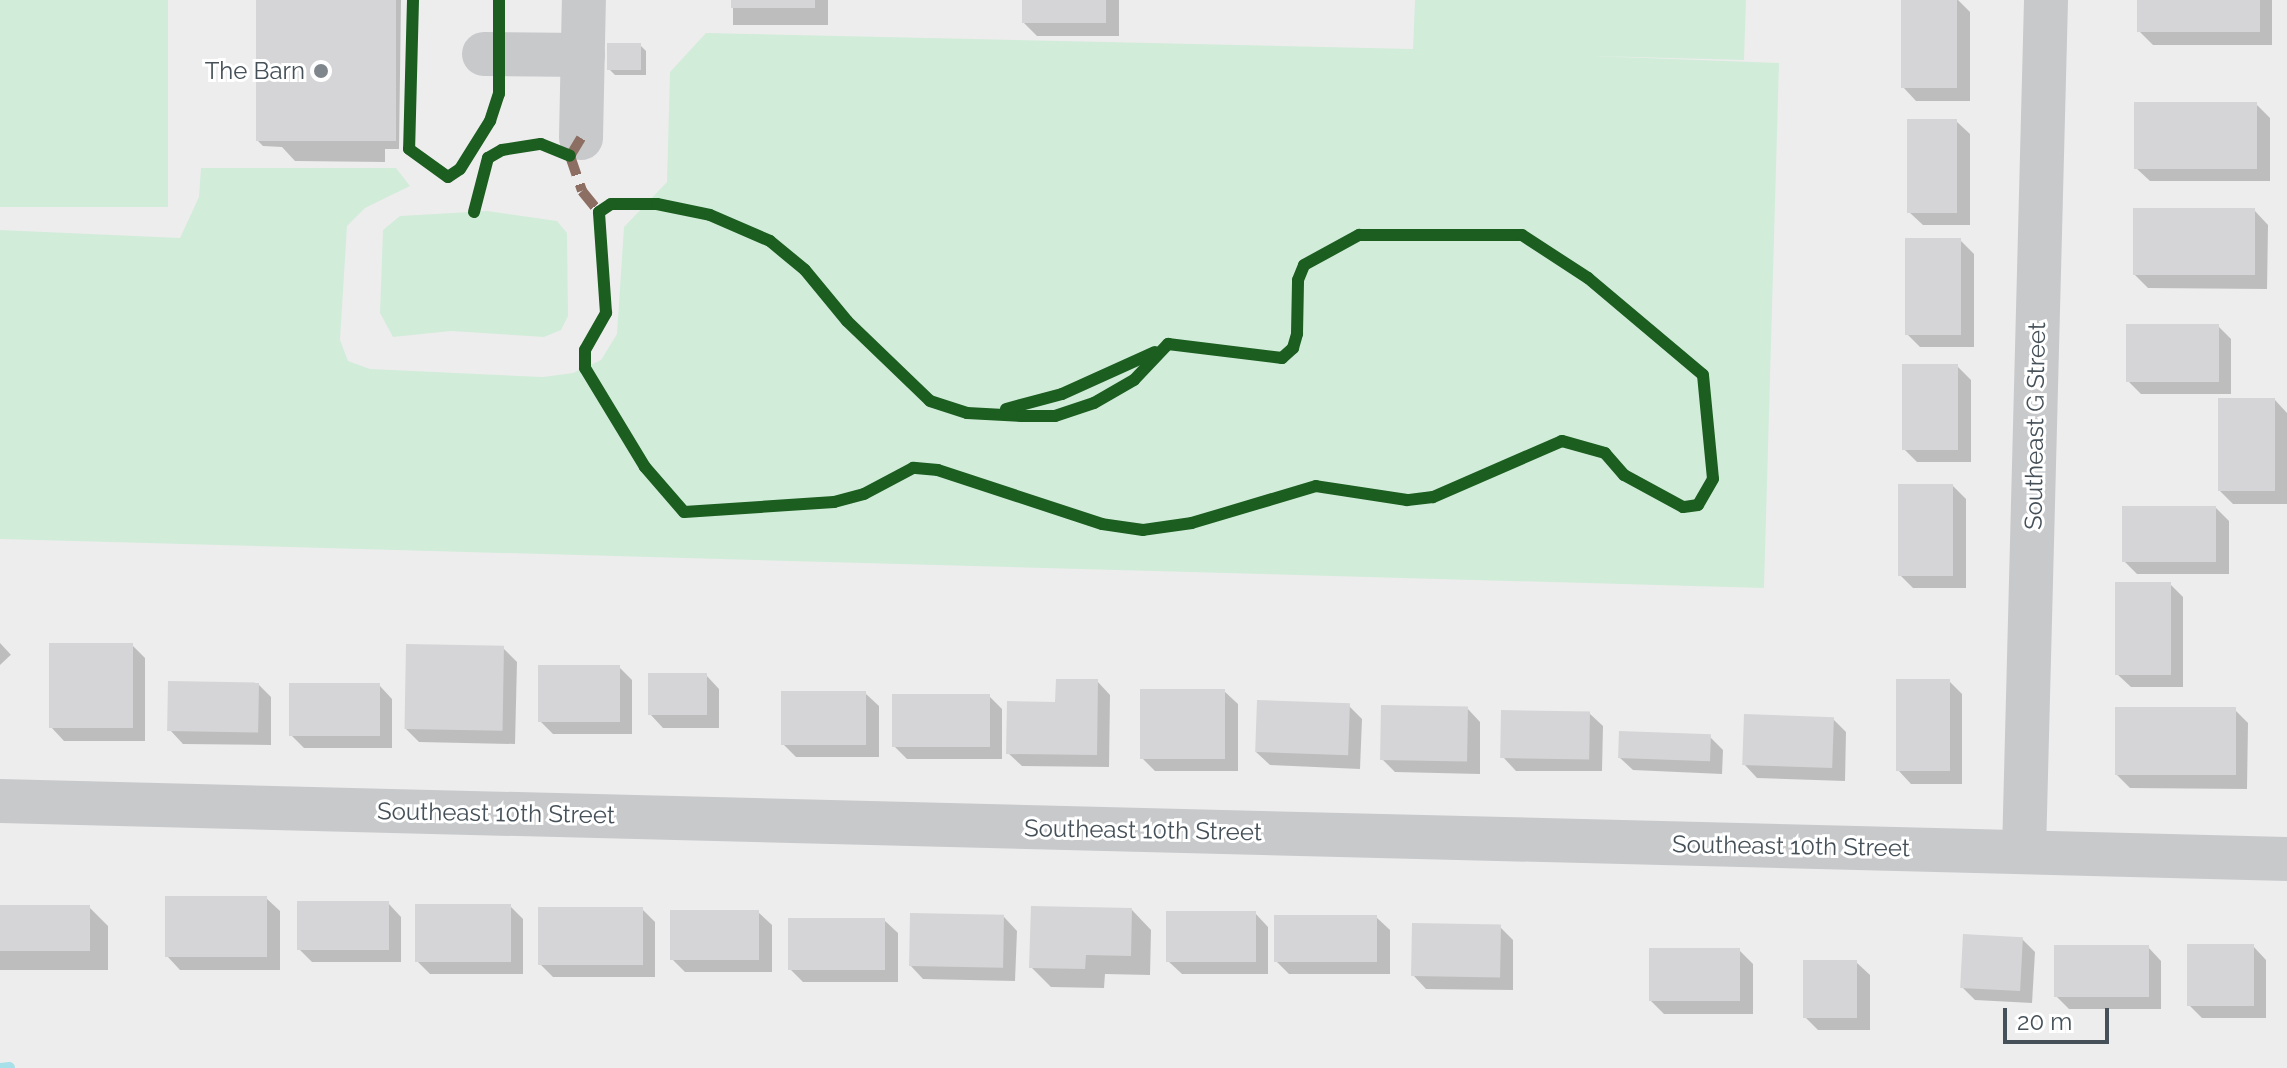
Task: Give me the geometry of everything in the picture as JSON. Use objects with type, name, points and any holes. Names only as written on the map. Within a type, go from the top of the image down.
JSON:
[{"type":"street","points":[[581,138],[584,0]]},
{"type":"street","name":"Southeast G Street","points":[[2024,852],[2046,0]]},
{"type":"street","points":[[484,54],[583,55]]},
{"type":"street","name":"Southeast 10th Street","points":[[0,801],[2287,859]]},
{"type":"green space","points":[[0,0],[168,0],[168,207],[0,207]]},
{"type":"green space","points":[[1415,0],[1746,0],[1744,60],[1594,56],[1779,63],[1764,588],[0,539],[0,230],[180,238],[199,197],[201,168],[396,168],[410,186],[365,208],[347,226],[340,340],[348,361],[370,369],[543,377],[573,373],[601,360],[617,334],[624,227],[667,182],[670,72],[706,33],[1413,49]]},
{"type":"green space","points":[[487,211],[557,221],[567,233],[568,316],[561,330],[544,337],[451,331],[393,337],[380,313],[383,230],[400,216]]},
{"type":"building","name":"The Barn","points":[[256,0],[396,0],[396,141],[256,141]]},
{"type":"building","points":[[731,0],[815,0],[815,8],[731,8]]},
{"type":"building","points":[[1022,0],[1106,0],[1106,23],[1022,23]]},
{"type":"building","points":[[1901,0],[1957,0],[1957,88],[1901,88]]},
{"type":"building","points":[[2137,0],[2260,0],[2260,32],[2137,32]]},
{"type":"building","points":[[607,43],[641,43],[641,70],[607,70]]},
{"type":"building","points":[[2134,102],[2257,102],[2257,169],[2134,169]]},
{"type":"building","points":[[1907,119],[1957,119],[1957,213],[1907,213]]},
{"type":"building","points":[[2133,208],[2255,208],[2255,275],[2133,275]]},
{"type":"building","points":[[1905,238],[1961,238],[1961,335],[1905,335]]},
{"type":"building","points":[[2126,324],[2219,324],[2219,382],[2126,382]]},
{"type":"building","points":[[1902,364],[1958,364],[1958,450],[1902,450]]},
{"type":"building","points":[[2218,398],[2275,398],[2275,491],[2218,491]]},
{"type":"building","points":[[1898,484],[1953,484],[1953,576],[1898,576]]},
{"type":"building","points":[[2122,506],[2216,506],[2216,562],[2122,562]]},
{"type":"building","points":[[2115,582],[2171,582],[2171,675],[2115,675]]},
{"type":"building","points":[[49,643],[133,643],[133,728],[49,728]]},
{"type":"building","points":[[406,644],[504,646],[503,731],[405,729]]},
{"type":"building","points":[[538,665],[620,665],[620,722],[538,722]]},
{"type":"building","points":[[648,673],[707,673],[707,715],[648,715]]},
{"type":"building","points":[[1056,679],[1098,679],[1097,755],[1006,754],[1007,701],[1055,702]]},
{"type":"building","points":[[1896,679],[1950,679],[1950,771],[1896,771]]},
{"type":"building","points":[[168,681],[259,683],[258,733],[167,731]]},
{"type":"building","points":[[289,683],[380,683],[380,736],[289,736]]},
{"type":"building","points":[[1140,689],[1225,689],[1225,759],[1140,759]]},
{"type":"building","points":[[781,691],[866,691],[866,745],[781,745]]},
{"type":"building","points":[[892,694],[990,694],[990,747],[892,747]]},
{"type":"building","points":[[1257,700],[1350,703],[1348,755],[1255,752]]},
{"type":"building","points":[[1381,705],[1468,707],[1467,762],[1380,760]]},
{"type":"building","points":[[2115,707],[2236,707],[2236,775],[2115,775]]},
{"type":"building","points":[[1501,710],[1590,712],[1589,760],[1500,758]]},
{"type":"building","points":[[1744,714],[1834,717],[1832,768],[1742,765]]},
{"type":"building","points":[[1619,731],[1711,734],[1710,761],[1618,758]]},
{"type":"building","points":[[165,896],[267,896],[267,957],[165,957]]},
{"type":"building","points":[[297,901],[389,901],[389,950],[297,950]]},
{"type":"building","points":[[415,904],[511,904],[511,962],[415,962]]},
{"type":"building","points":[[0,905],[90,905],[90,951],[0,951]]},
{"type":"building","points":[[1031,906],[1132,908],[1131,956],[1086,955],[1085,969],[1029,968]]},
{"type":"building","points":[[538,907],[643,907],[643,965],[538,965]]},
{"type":"building","points":[[670,910],[759,910],[759,960],[670,960]]},
{"type":"building","points":[[1166,911],[1256,911],[1256,962],[1166,962]]},
{"type":"building","points":[[910,913],[1004,915],[1003,968],[909,966]]},
{"type":"building","points":[[1274,915],[1377,915],[1377,962],[1274,962]]},
{"type":"building","points":[[788,918],[885,918],[885,970],[788,970]]},
{"type":"building","points":[[1412,923],[1501,925],[1500,978],[1411,976]]},
{"type":"building","points":[[1963,934],[2023,937],[2020,991],[1960,988]]},
{"type":"building","points":[[2187,944],[2254,944],[2254,1006],[2187,1006]]},
{"type":"building","points":[[2054,945],[2149,945],[2149,997],[2054,997]]},
{"type":"building","points":[[1649,948],[1740,948],[1740,1001],[1649,1001]]},
{"type":"building","points":[[1803,960],[1857,960],[1857,1018],[1803,1018]]},
{"type":"waterway","points":[[0,1068],[9,1067]]},
{"type":"marked path","points":[[581,138],[570,156],[582,191],[599,212]]},
{"type":"cycle path","points":[[413,0],[409,149],[448,177],[460,169],[490,121],[499,94],[499,0]]},
{"type":"cycle path","points":[[474,212],[488,158],[502,150],[541,144],[570,156]]},
{"type":"cycle path","points":[[611,204],[657,204],[710,215],[770,241],[805,270],[847,321],[930,401],[967,413],[1022,416],[1055,416],[1094,403],[1134,380],[1168,344],[1282,358],[1293,348],[1297,334],[1298,280],[1304,265],[1359,235],[1522,235],[1588,278],[1703,375],[1713,479],[1698,505],[1683,507],[1624,475],[1605,453],[1562,441],[1433,497],[1407,500],[1316,486],[1192,523],[1143,530],[1102,524],[938,470],[913,468],[864,494],[834,502],[684,512],[645,467],[585,368],[585,350],[606,313],[599,212],[611,204]]},
{"type":"cycle path","points":[[1006,409],[1062,394],[1155,352]]},
{"type":"place","name":"The Barn","points":[[321,71]]}]
